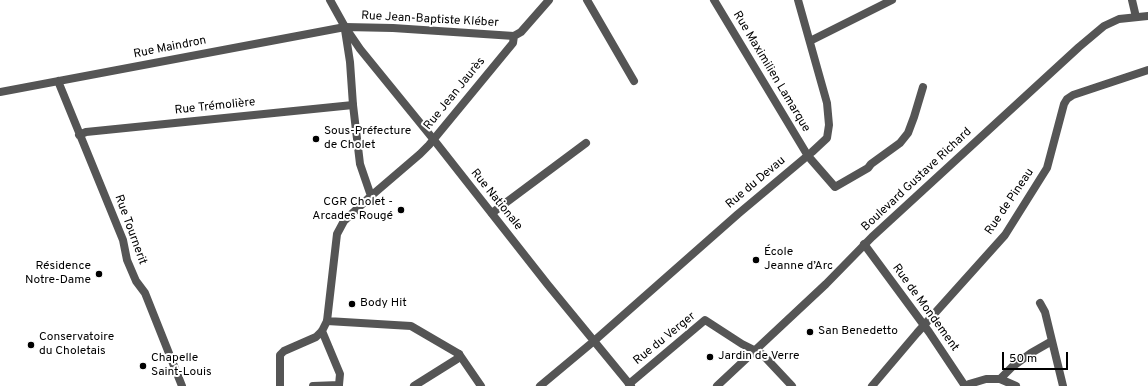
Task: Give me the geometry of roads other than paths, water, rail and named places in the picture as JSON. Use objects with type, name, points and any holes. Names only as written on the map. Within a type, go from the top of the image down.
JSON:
[{"type":"street","name":"Rue Nationale","points":[[330,0],[345,27],[360,49],[630,385]]},
{"type":"street","name":"Rue Jean Jaurès","points":[[327,321],[337,234],[344,221],[434,140],[513,43],[514,36],[521,32],[549,0]]},
{"type":"street","points":[[587,0],[634,81]]},
{"type":"street","name":"Rue Maximilien Lamarque","points":[[714,0],[808,156],[835,187],[868,168],[871,164],[900,143],[908,133],[922,87]]},
{"type":"street","name":"Rue du Devau","points":[[540,386],[594,341],[827,138],[829,125],[827,103],[798,0]]},
{"type":"street","points":[[810,41],[892,0]]},
{"type":"street","points":[[1132,0],[1136,17]]},
{"type":"street","name":"Boulevard Gustave Richard","points":[[717,386],[826,284],[864,244],[1079,47],[1104,26],[1119,19],[1148,16]]},
{"type":"street","name":"Rue Jean-Baptiste Kléber","points":[[345,27],[393,28],[514,36]]},
{"type":"street","name":"Rue Maindron","points":[[0,92],[345,27]]},
{"type":"street","points":[[345,27],[360,164],[371,196]]},
{"type":"street","name":"Rue de Pineau","points":[[872,386],[1005,235],[1047,168],[1064,104],[1067,99],[1073,95],[1148,70]]},
{"type":"street","name":"Rue Tournerit","points":[[58,81],[123,240],[127,260],[136,281],[145,293],[182,386]]},
{"type":"street","name":"Rue Trémolière","points":[[79,135],[86,132],[353,106]]},
{"type":"street","points":[[492,213],[586,143]]},
{"type":"street","name":"Rue de Mondement","points":[[864,244],[924,326],[965,386]]},
{"type":"street","points":[[1040,303],[1045,312],[1063,386]]},
{"type":"street","name":"Rue du Verger","points":[[630,385],[705,320],[742,344],[762,354],[792,386]]},
{"type":"street","points":[[280,386],[280,355],[284,351],[316,337],[322,331],[327,321],[411,326],[459,354],[481,386]]},
{"type":"street","points":[[313,386],[339,386],[340,374],[322,331]]},
{"type":"street","points":[[1000,379],[1024,358],[1052,341]]},
{"type":"street","points":[[414,386],[457,359],[459,354]]},
{"type":"street","points":[[965,386],[986,379],[1000,379],[1016,386]]},
{"type":"place","name":"Sous-Préfecture de Cholet","points":[[316,139]]},
{"type":"place","name":"CGR Cholet - Arcades Rougé","points":[[401,210]]},
{"type":"place","name":"École Jeanne d’Arc","points":[[756,260]]},
{"type":"place","name":"Résidence Notre-Dame","points":[[99,274]]},
{"type":"place","name":"Body Hit","points":[[352,304]]},
{"type":"place","name":"San Benedetto","points":[[810,332]]},
{"type":"place","name":"Conservatoire du Choletais","points":[[31,345]]},
{"type":"place","name":"Jardin de Verre","points":[[710,357]]},
{"type":"place","name":"Chapelle Saint-Louis","points":[[143,366]]}]
